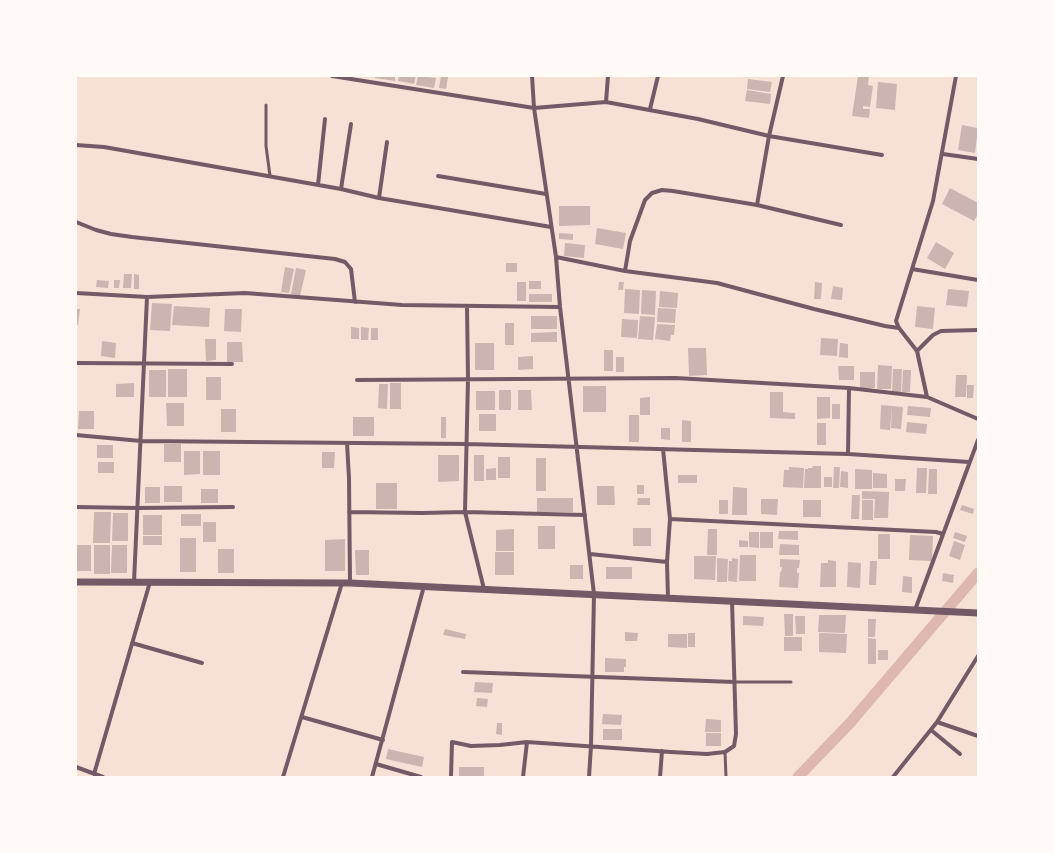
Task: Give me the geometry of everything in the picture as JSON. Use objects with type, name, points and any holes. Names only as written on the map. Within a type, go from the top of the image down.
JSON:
[{"type":"street","points":[[332,76],[534,108],[606,102],[769,136],[882,155]]},
{"type":"street","points":[[364,81],[365,76]]},
{"type":"street","points":[[532,76],[534,108],[556,257],[568,378],[594,594],[589,777]]},
{"type":"street","points":[[606,102],[608,76]]},
{"type":"street","points":[[650,110],[658,76]]},
{"type":"street","points":[[757,205],[769,136],[783,76]]},
{"type":"street","points":[[927,397],[917,351],[899,328],[896,321],[934,201],[956,76]]},
{"type":"street","points":[[318,185],[325,119]]},
{"type":"street","points":[[341,189],[351,124]]},
{"type":"street","points":[[378,198],[387,142]]},
{"type":"street","points":[[76,145],[104,146],[341,189],[378,198],[551,227]]},
{"type":"street","points":[[943,154],[978,158]]},
{"type":"street","points":[[438,176],[546,194]]},
{"type":"street","points":[[625,271],[630,241],[645,200],[652,193],[662,190],[757,205],[840,225]]},
{"type":"street","points":[[76,222],[110,234],[335,259],[345,262],[351,269],[355,302]]},
{"type":"street","points":[[556,257],[625,271],[717,283],[814,309],[899,328]]},
{"type":"street","points":[[912,270],[978,280]]},
{"type":"street","points":[[76,293],[147,297],[245,293],[402,305],[560,307]]},
{"type":"street","points":[[134,582],[147,297]]},
{"type":"street","points":[[467,306],[468,379],[465,512],[484,589]]},
{"type":"street","points":[[917,351],[933,335],[941,331],[978,330]]},
{"type":"street","points":[[76,363],[232,364]]},
{"type":"street","points":[[357,380],[676,378],[849,388],[927,397],[978,419]]},
{"type":"street","points":[[848,454],[849,388]]},
{"type":"street","points":[[76,435],[140,441],[466,444],[848,454],[969,462]]},
{"type":"street","points":[[919,611],[943,534],[978,440]]},
{"type":"street","points":[[284,777],[346,583],[350,512],[347,443]]},
{"type":"street","points":[[663,449],[670,519],[667,562],[668,598]]},
{"type":"street","points":[[76,507],[233,507]]},
{"type":"street","points":[[350,512],[465,512],[585,515]]},
{"type":"street","points":[[670,519],[936,532],[943,534]]},
{"type":"street","points":[[590,554],[667,562]]},
{"type":"street","points":[[76,582],[346,583],[977,613]]},
{"type":"street","points":[[94,774],[150,582]]},
{"type":"street","points":[[372,777],[424,586]]},
{"type":"street","points":[[451,777],[452,742],[472,746],[527,742],[707,754],[725,752],[734,746],[736,734],[732,601]]},
{"type":"street","points":[[132,643],[202,663]]},
{"type":"street","points":[[893,777],[937,722],[978,656]]},
{"type":"street","points":[[463,672],[592,678],[734,682]]},
{"type":"street","points":[[302,717],[383,740]]},
{"type":"street","points":[[937,722],[978,736]]},
{"type":"street","points":[[931,730],[960,754]]},
{"type":"street","points":[[523,777],[527,742]]},
{"type":"street","points":[[660,777],[662,751]]},
{"type":"street","points":[[376,764],[421,777]]},
{"type":"street","points":[[76,767],[103,777]]},
{"type":"lane","points":[[266,105],[266,146],[270,176]]},
{"type":"lane","points":[[734,682],[791,682]]},
{"type":"lane","points":[[725,752],[726,777]]},
{"type":"building","points":[[375,76],[395,76],[395,81],[375,78]]},
{"type":"building","points":[[399,76],[416,76],[414,84],[398,81]]},
{"type":"building","points":[[418,76],[436,78],[434,88],[416,85]]},
{"type":"building","points":[[441,76],[448,77],[446,89],[439,88]]},
{"type":"building","points":[[858,76],[869,76],[868,85],[873,86],[870,107],[863,106],[863,109],[870,109],[869,118],[852,116]]},
{"type":"building","points":[[748,79],[772,82],[770,92],[747,89]]},
{"type":"building","points":[[878,82],[897,84],[895,110],[876,108]]},
{"type":"building","points":[[747,90],[771,94],[770,104],[745,101]]},
{"type":"building","points":[[962,125],[978,128],[975,153],[958,150]]},
{"type":"building","points":[[950,188],[978,203],[978,214],[974,221],[942,204]]},
{"type":"building","points":[[559,206],[590,206],[590,225],[559,226]]},
{"type":"building","points":[[597,228],[626,233],[623,249],[595,244]]},
{"type":"building","points":[[559,233],[573,234],[573,240],[559,239]]},
{"type":"building","points":[[936,242],[954,253],[945,269],[927,258]]},
{"type":"building","points":[[565,243],[585,245],[584,258],[564,256]]},
{"type":"building","points":[[506,263],[517,263],[517,272],[506,272]]},
{"type":"building","points":[[285,267],[294,269],[289,293],[281,292]]},
{"type":"building","points":[[296,268],[306,270],[300,296],[291,294]]},
{"type":"building","points":[[124,274],[132,274],[131,288],[123,288]]},
{"type":"building","points":[[134,274],[139,275],[139,289],[134,289]]},
{"type":"building","points":[[97,280],[109,281],[108,288],[96,287]]},
{"type":"building","points":[[114,280],[120,280],[119,288],[114,288]]},
{"type":"building","points":[[529,281],[541,281],[541,289],[529,289]]},
{"type":"building","points":[[517,282],[526,282],[526,301],[517,301]]},
{"type":"building","points":[[619,282],[624,282],[623,290],[618,290]]},
{"type":"building","points":[[815,282],[822,283],[821,299],[814,299]]},
{"type":"building","points":[[833,286],[843,288],[842,300],[831,299]]},
{"type":"building","points":[[625,289],[640,290],[639,314],[624,313]]},
{"type":"building","points":[[948,289],[969,291],[967,307],[946,305]]},
{"type":"building","points":[[642,290],[656,291],[655,315],[641,314]]},
{"type":"building","points":[[660,291],[678,293],[677,308],[659,307]]},
{"type":"building","points":[[529,294],[552,294],[552,302],[529,302]]},
{"type":"building","points":[[152,303],[172,304],[170,331],[150,330]]},
{"type":"building","points":[[174,306],[210,308],[209,327],[172,325]]},
{"type":"building","points":[[917,306],[935,308],[933,329],[915,327]]},
{"type":"building","points":[[658,308],[676,309],[675,323],[657,322]]},
{"type":"building","points":[[76,309],[80,309],[78,325],[76,325]]},
{"type":"building","points":[[225,309],[242,309],[241,332],[224,331]]},
{"type":"building","points":[[531,316],[557,316],[557,329],[531,329]]},
{"type":"building","points":[[640,316],[655,317],[653,340],[638,339]]},
{"type":"building","points":[[622,319],[638,320],[637,338],[621,337]]},
{"type":"building","points":[[505,323],[514,323],[514,345],[505,345]]},
{"type":"building","points":[[657,324],[675,325],[674,335],[671,335],[670,341],[655,339]]},
{"type":"building","points":[[351,327],[359,328],[359,339],[351,339]]},
{"type":"building","points":[[361,327],[369,328],[368,340],[361,340]]},
{"type":"building","points":[[371,328],[378,328],[378,340],[371,340]]},
{"type":"building","points":[[557,332],[557,342],[531,342],[531,333]]},
{"type":"building","points":[[821,338],[838,339],[837,356],[820,355]]},
{"type":"building","points":[[205,339],[216,339],[216,360],[206,361]]},
{"type":"building","points":[[102,341],[116,343],[115,358],[101,356]]},
{"type":"building","points":[[227,342],[242,342],[243,362],[227,362]]},
{"type":"building","points":[[475,343],[494,343],[494,370],[475,370]]},
{"type":"building","points":[[840,343],[848,344],[848,358],[839,357]]},
{"type":"building","points":[[688,348],[706,348],[707,375],[689,376]]},
{"type":"building","points":[[604,350],[613,350],[613,371],[604,371]]},
{"type":"building","points":[[533,356],[533,369],[518,370],[518,357]]},
{"type":"building","points":[[616,357],[624,357],[624,372],[616,372]]},
{"type":"building","points":[[878,365],[892,366],[891,389],[877,389]]},
{"type":"building","points":[[838,366],[854,366],[854,380],[839,380]]},
{"type":"building","points":[[168,369],[187,369],[187,397],[168,397]]},
{"type":"building","points":[[893,369],[902,369],[901,392],[892,392]]},
{"type":"building","points":[[149,370],[166,370],[166,397],[149,397]]},
{"type":"building","points":[[903,370],[911,370],[910,392],[902,392]]},
{"type":"building","points":[[860,372],[875,372],[875,388],[860,388]]},
{"type":"building","points":[[956,375],[967,375],[966,397],[955,397]]},
{"type":"building","points":[[206,377],[221,377],[221,400],[206,400]]},
{"type":"building","points":[[134,383],[134,397],[116,397],[116,384]]},
{"type":"building","points":[[390,383],[401,383],[401,409],[390,409]]},
{"type":"building","points":[[379,384],[388,384],[387,409],[378,408]]},
{"type":"building","points":[[967,385],[974,385],[973,398],[967,398]]},
{"type":"building","points":[[583,386],[606,386],[606,412],[583,412]]},
{"type":"building","points":[[499,390],[511,390],[511,410],[499,410]]},
{"type":"building","points":[[518,390],[531,390],[532,410],[518,410]]},
{"type":"building","points":[[476,391],[495,391],[495,410],[476,410]]},
{"type":"building","points":[[770,392],[783,392],[783,412],[795,413],[795,419],[770,418]]},
{"type":"building","points":[[650,397],[650,415],[640,415],[640,398]]},
{"type":"building","points":[[817,397],[830,397],[830,418],[817,419]]},
{"type":"building","points":[[166,403],[184,403],[184,426],[167,426]]},
{"type":"building","points":[[832,404],[840,404],[840,419],[832,419]]},
{"type":"building","points":[[881,405],[892,406],[890,430],[880,429]]},
{"type":"building","points":[[892,406],[903,407],[901,429],[891,428]]},
{"type":"building","points":[[908,406],[931,408],[930,417],[907,415]]},
{"type":"building","points":[[221,409],[236,409],[236,432],[221,432]]},
{"type":"building","points":[[79,411],[94,411],[94,429],[78,429]]},
{"type":"building","points":[[479,414],[496,414],[496,431],[479,431]]},
{"type":"building","points":[[629,415],[639,415],[639,442],[629,442]]},
{"type":"building","points":[[353,417],[374,417],[374,436],[353,436]]},
{"type":"building","points":[[441,417],[446,417],[446,438],[441,438]]},
{"type":"building","points":[[682,420],[691,421],[691,442],[682,442]]},
{"type":"building","points":[[907,422],[927,424],[926,434],[906,432]]},
{"type":"building","points":[[817,423],[826,423],[826,445],[817,445]]},
{"type":"building","points":[[661,428],[670,428],[670,440],[661,439]]},
{"type":"building","points":[[164,444],[181,444],[181,462],[164,462]]},
{"type":"building","points":[[97,445],[113,445],[113,458],[97,458]]},
{"type":"building","points":[[184,451],[200,451],[200,474],[184,475]]},
{"type":"building","points":[[203,451],[220,451],[220,475],[203,475]]},
{"type":"building","points":[[322,452],[335,452],[334,468],[322,468]]},
{"type":"building","points":[[438,455],[459,455],[459,481],[438,482]]},
{"type":"building","points":[[474,455],[484,455],[484,481],[474,481]]},
{"type":"building","points":[[498,457],[510,457],[510,478],[498,478]]},
{"type":"building","points":[[536,458],[546,458],[546,491],[536,491]]},
{"type":"building","points":[[98,462],[114,462],[114,473],[98,473]]},
{"type":"building","points":[[813,466],[821,466],[821,488],[804,488],[805,469],[812,468]]},
{"type":"building","points":[[789,467],[804,468],[803,488],[783,487],[784,470],[789,470]]},
{"type":"building","points":[[834,467],[840,467],[839,488],[833,488]]},
{"type":"building","points":[[496,468],[496,480],[486,480],[486,469]]},
{"type":"building","points":[[917,468],[927,468],[926,493],[916,493]]},
{"type":"building","points":[[855,469],[872,470],[872,489],[855,489]]},
{"type":"building","points":[[929,469],[937,469],[937,494],[928,494]]},
{"type":"building","points":[[841,471],[848,472],[848,488],[840,487]]},
{"type":"building","points":[[873,473],[887,474],[887,488],[873,488]]},
{"type":"building","points":[[678,475],[697,475],[697,483],[678,483]]},
{"type":"building","points":[[824,477],[832,477],[832,487],[824,487]]},
{"type":"building","points":[[895,479],[906,479],[905,491],[895,491]]},
{"type":"building","points":[[376,483],[397,483],[397,509],[376,509]]},
{"type":"building","points":[[637,485],[644,485],[644,494],[637,494]]},
{"type":"building","points":[[164,486],[182,486],[182,502],[164,502]]},
{"type":"building","points":[[597,486],[614,486],[615,505],[597,505]]},
{"type":"building","points":[[145,487],[160,487],[160,503],[145,503]]},
{"type":"building","points":[[733,487],[747,488],[747,515],[732,515]]},
{"type":"building","points":[[201,489],[218,489],[218,503],[201,503]]},
{"type":"building","points":[[862,491],[889,492],[888,518],[874,518],[875,499],[862,499]]},
{"type":"building","points":[[852,495],[860,495],[859,519],[851,519]]},
{"type":"building","points":[[537,498],[573,498],[573,512],[537,512]]},
{"type":"building","points":[[638,498],[650,498],[650,505],[637,505]]},
{"type":"building","points":[[761,499],[778,499],[777,515],[761,514]]},
{"type":"building","points":[[719,500],[728,500],[728,514],[719,514]]},
{"type":"building","points":[[803,500],[821,500],[821,517],[803,517]]},
{"type":"building","points":[[862,500],[873,500],[873,520],[862,520]]},
{"type":"building","points":[[962,505],[974,509],[973,514],[960,510]]},
{"type":"building","points":[[94,512],[111,512],[110,543],[93,543]]},
{"type":"building","points":[[113,513],[128,513],[128,541],[112,541]]},
{"type":"building","points":[[181,514],[201,514],[201,526],[181,526]]},
{"type":"building","points":[[143,515],[162,515],[162,535],[143,535]]},
{"type":"building","points":[[203,522],[216,522],[216,542],[203,542]]},
{"type":"building","points":[[538,526],[555,526],[555,549],[538,549]]},
{"type":"building","points":[[633,528],[651,528],[651,546],[633,546]]},
{"type":"building","points":[[514,529],[514,551],[496,551],[496,530]]},
{"type":"building","points":[[708,529],[717,529],[717,555],[707,555]]},
{"type":"building","points":[[779,531],[798,531],[798,540],[778,539]]},
{"type":"building","points":[[749,532],[759,532],[759,548],[749,547]]},
{"type":"building","points":[[760,532],[773,532],[773,548],[760,548]]},
{"type":"building","points":[[955,532],[967,536],[965,542],[953,538]]},
{"type":"building","points":[[878,534],[890,534],[890,559],[878,559]]},
{"type":"building","points":[[910,535],[933,536],[932,561],[909,560]]},
{"type":"building","points":[[143,536],[162,536],[162,545],[143,545]]},
{"type":"building","points":[[180,538],[196,538],[196,572],[180,572]]},
{"type":"building","points":[[345,539],[345,571],[325,571],[325,540]]},
{"type":"building","points":[[739,540],[748,541],[748,547],[739,547]]},
{"type":"building","points":[[954,541],[965,545],[960,560],[949,556]]},
{"type":"building","points":[[780,544],[799,545],[799,555],[779,555]]},
{"type":"building","points":[[76,545],[91,545],[91,571],[76,571]]},
{"type":"building","points":[[94,545],[110,545],[110,574],[94,574]]},
{"type":"building","points":[[112,545],[127,545],[127,573],[111,573]]},
{"type":"building","points":[[218,549],[234,549],[234,573],[218,573]]},
{"type":"building","points":[[355,550],[369,550],[369,575],[356,575]]},
{"type":"building","points":[[495,552],[514,552],[514,575],[495,575]]},
{"type":"building","points":[[740,555],[756,555],[756,581],[739,581]]},
{"type":"building","points":[[694,556],[716,556],[715,580],[694,579]]},
{"type":"building","points":[[717,558],[728,559],[727,582],[717,582]]},
{"type":"building","points":[[732,558],[738,559],[737,582],[728,581],[729,561],[732,561]]},
{"type":"building","points":[[780,559],[800,560],[799,568],[797,568],[797,573],[799,573],[798,588],[779,587],[780,572],[782,567],[780,567]]},
{"type":"building","points":[[828,560],[836,561],[836,587],[820,587],[821,563],[828,563]]},
{"type":"building","points":[[870,561],[877,561],[876,585],[869,585]]},
{"type":"building","points":[[848,562],[861,563],[860,588],[847,587]]},
{"type":"building","points":[[570,565],[583,565],[583,579],[570,579]]},
{"type":"building","points":[[606,567],[632,567],[632,579],[606,579]]},
{"type":"building","points":[[943,573],[954,575],[953,583],[942,581]]},
{"type":"building","points":[[903,576],[912,577],[912,593],[902,592]]},
{"type":"building","points":[[784,614],[793,614],[793,636],[785,636]]},
{"type":"building","points":[[819,615],[846,615],[845,633],[818,632]]},
{"type":"building","points":[[743,616],[764,617],[763,626],[743,625]]},
{"type":"building","points":[[795,616],[805,616],[805,634],[796,634]]},
{"type":"building","points":[[868,619],[876,619],[875,637],[868,637]]},
{"type":"building","points":[[445,629],[466,634],[465,639],[443,635]]},
{"type":"building","points":[[625,632],[638,633],[637,641],[625,641]]},
{"type":"building","points":[[688,633],[695,633],[695,647],[688,647]]},
{"type":"building","points":[[819,633],[847,634],[846,653],[819,652]]},
{"type":"building","points":[[668,634],[687,634],[687,648],[668,647]]},
{"type":"building","points":[[784,637],[802,637],[802,651],[784,651]]},
{"type":"building","points":[[868,638],[876,639],[876,664],[868,664]]},
{"type":"building","points":[[878,650],[888,650],[888,660],[878,660]]},
{"type":"building","points":[[605,658],[626,659],[626,667],[624,667],[624,672],[605,672]]},
{"type":"building","points":[[475,682],[493,683],[492,693],[474,692]]},
{"type":"building","points":[[477,698],[488,699],[487,707],[476,706]]},
{"type":"building","points":[[603,714],[622,715],[621,725],[602,724]]},
{"type":"building","points":[[706,719],[721,720],[721,732],[705,732]]},
{"type":"building","points":[[497,723],[502,723],[502,735],[496,734]]},
{"type":"building","points":[[603,729],[622,729],[622,740],[603,740]]},
{"type":"building","points":[[706,733],[721,733],[721,746],[706,746]]},
{"type":"building","points":[[388,749],[424,757],[422,767],[386,759]]},
{"type":"building","points":[[459,767],[484,767],[484,777],[459,777]]},
{"type":"waterway","points":[[798,777],[850,723],[978,573]]}]
